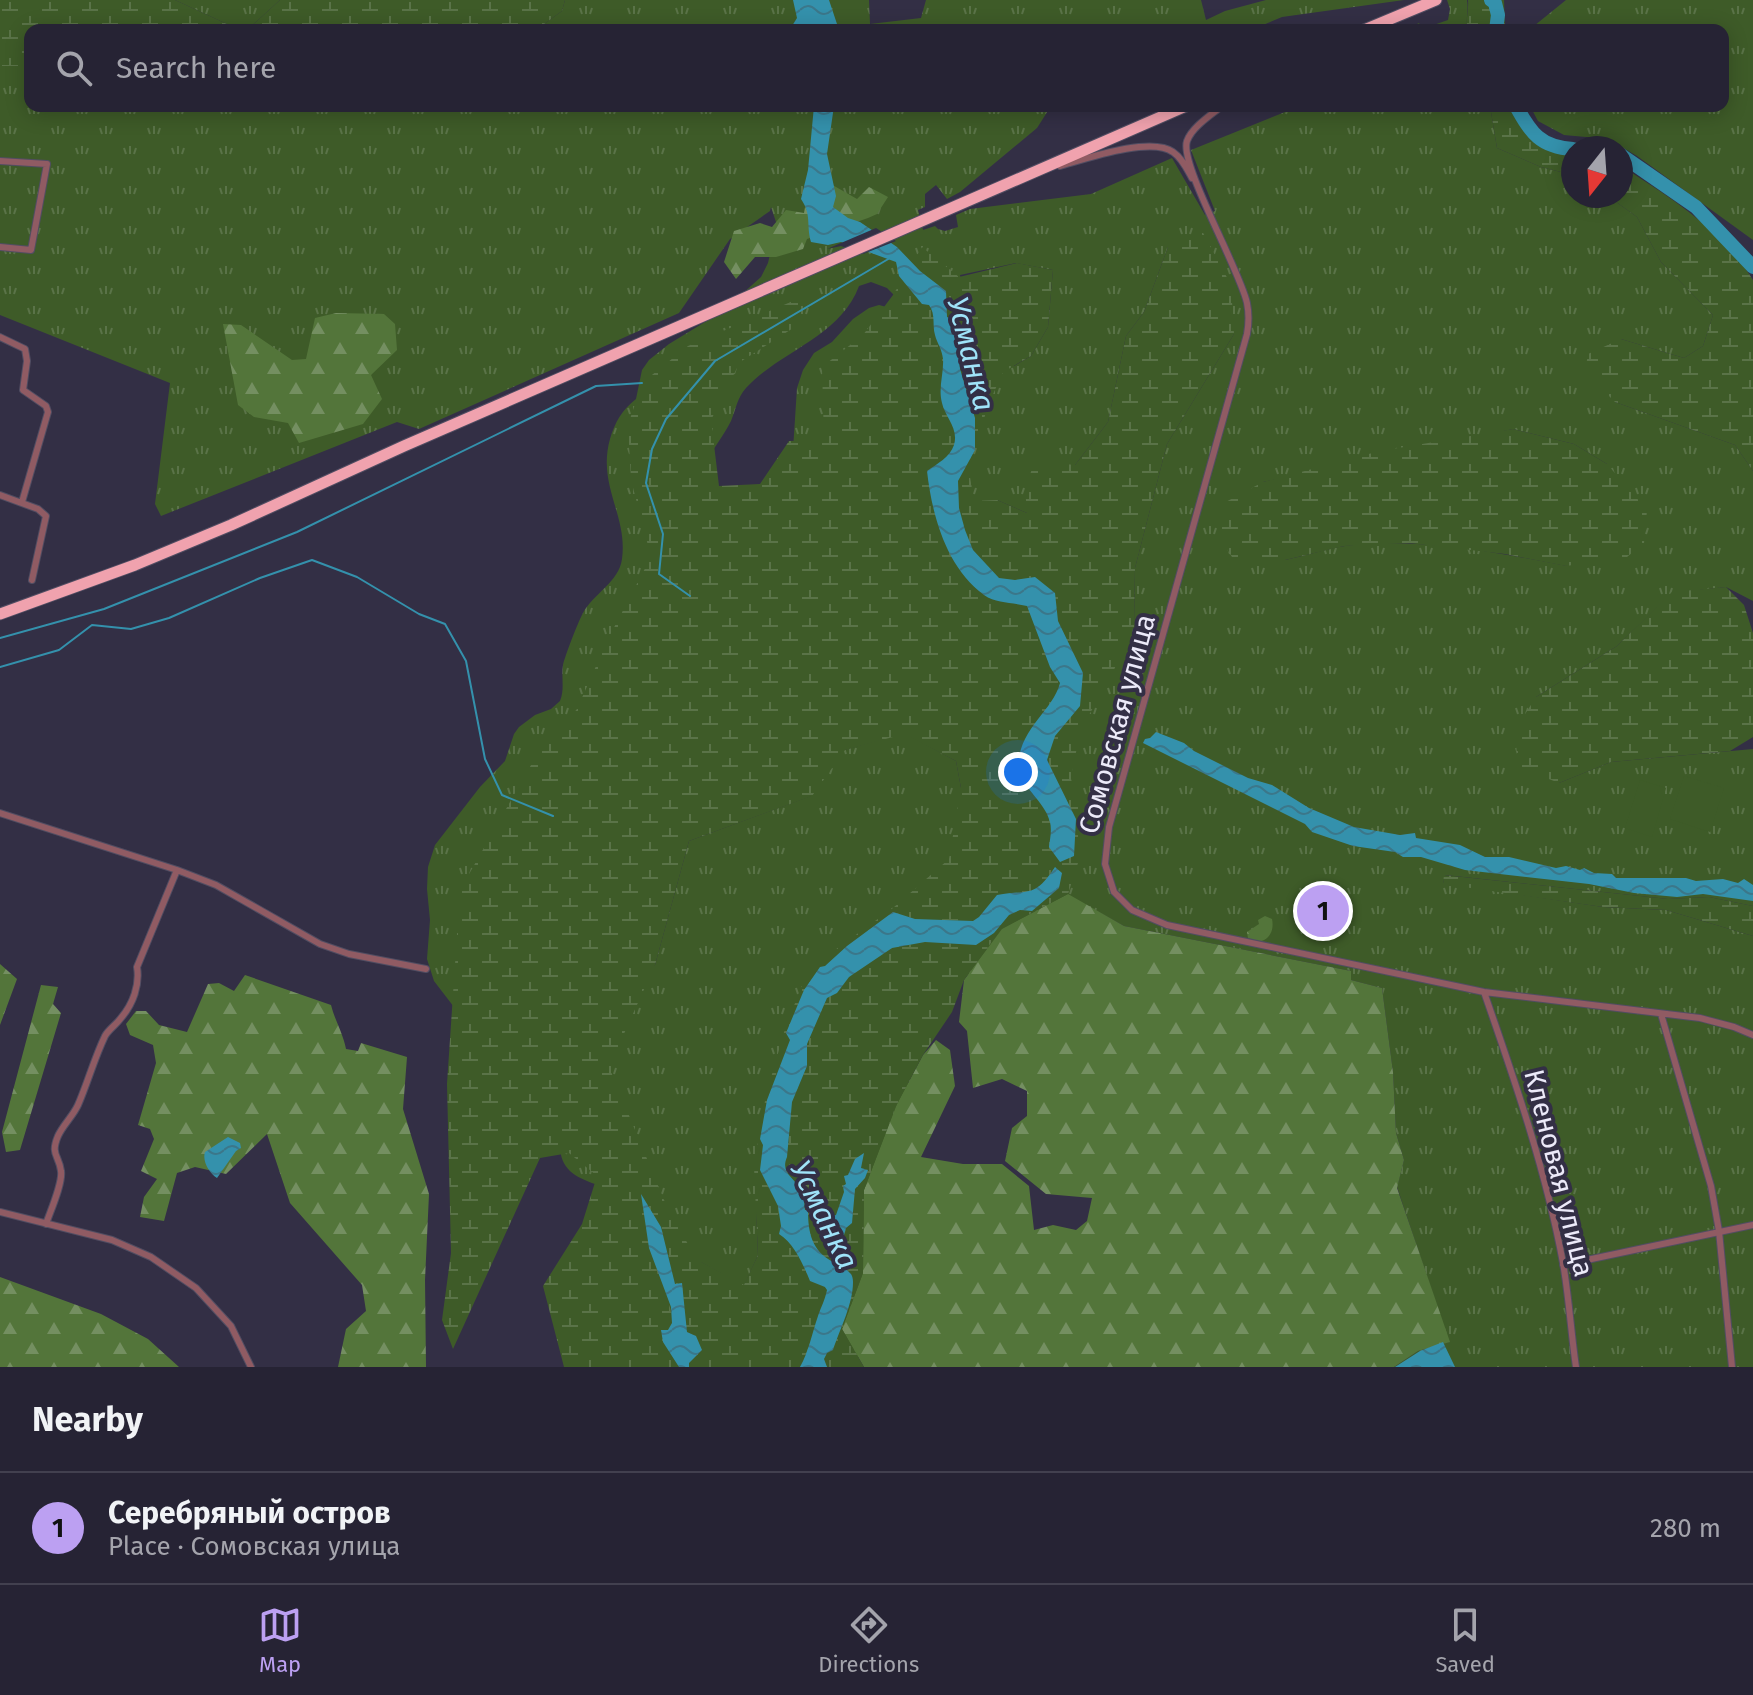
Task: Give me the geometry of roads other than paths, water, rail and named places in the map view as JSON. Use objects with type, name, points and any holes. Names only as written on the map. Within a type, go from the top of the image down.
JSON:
[{"type":"highway","points":[[1379,24],[1435,1]]},
{"type":"highway","points":[[0,614],[217,531],[404,446],[1172,112]]},
{"type":"street","points":[[1209,210],[1186,145],[1192,133],[1215,112]]},
{"type":"street","points":[[1029,175],[1112,152],[1163,147],[1181,160],[1209,210]]},
{"type":"street","points":[[0,161],[47,164],[31,250],[0,247]]},
{"type":"street","name":"Сомовская улица","points":[[1209,210],[1244,292],[1249,315],[1247,334],[1112,814],[1105,853],[1114,892],[1127,906],[1167,925],[1484,992],[1719,1022],[1753,1035]]},
{"type":"street","points":[[0,337],[25,349],[27,361],[23,390],[46,406],[48,412],[22,502]]},
{"type":"street","points":[[0,495],[38,509],[46,516],[32,580]]},
{"type":"street","points":[[0,813],[216,885],[320,944],[349,954],[426,969]]},
{"type":"street","points":[[46,1224],[61,1179],[54,1149],[59,1133],[78,1104],[95,1055],[108,1030],[122,1017],[133,1000],[139,980],[137,967],[177,870]]},
{"type":"street","name":"Кленовая улица","points":[[1484,992],[1531,1133],[1563,1265],[1576,1367]]},
{"type":"street","points":[[1661,1014],[1696,1131],[1719,1231],[1732,1367]]},
{"type":"street","points":[[0,1212],[112,1240],[151,1257],[196,1288],[231,1326],[251,1367]]},
{"type":"street","points":[[1563,1265],[1753,1225]]},
{"type":"water","points":[[793,0],[829,0],[837,24],[793,24],[797,18]]},
{"type":"water","points":[[813,112],[833,112],[827,154],[836,196],[833,207],[897,247],[920,271],[946,291],[947,317],[956,321],[960,369],[975,418],[975,450],[958,481],[959,508],[965,530],[973,550],[999,578],[1015,580],[1035,577],[1055,593],[1058,621],[1083,673],[1080,706],[1055,736],[1047,760],[1076,819],[1074,856],[1060,862],[1049,847],[1051,828],[1047,814],[1027,786],[1019,761],[1025,739],[1051,702],[1060,683],[1050,667],[1027,606],[989,598],[971,583],[943,539],[933,505],[927,471],[950,453],[955,439],[941,397],[943,359],[931,309],[929,305],[922,304],[899,276],[896,262],[841,242],[828,245],[811,242],[808,215],[801,199],[808,170]]},
{"type":"water","points":[[1156,732],[1354,827],[1400,835],[1415,833],[1416,838],[1460,845],[1485,857],[1509,857],[1556,868],[1584,868],[1594,873],[1612,874],[1616,878],[1723,879],[1738,883],[1744,879],[1753,885],[1753,901],[1703,894],[1677,897],[1634,893],[1589,884],[1465,870],[1421,857],[1403,857],[1395,852],[1353,846],[1312,832],[1305,824],[1143,743]]},
{"type":"water","points":[[1055,867],[1062,873],[1059,888],[1032,911],[1020,910],[1009,915],[994,933],[976,945],[925,942],[892,948],[849,977],[837,993],[827,998],[807,1044],[807,1066],[792,1102],[785,1167],[803,1192],[816,1247],[833,1262],[841,1228],[830,1217],[836,1215],[844,1192],[844,1176],[848,1175],[855,1159],[864,1153],[861,1168],[868,1170],[855,1189],[852,1223],[846,1228],[841,1247],[842,1262],[853,1282],[846,1316],[833,1350],[824,1359],[827,1367],[800,1367],[827,1290],[810,1281],[794,1249],[779,1234],[778,1206],[760,1170],[763,1145],[760,1139],[767,1100],[790,1040],[786,1033],[804,990],[820,967],[893,912],[915,919],[973,921],[997,895],[1030,891],[1042,884]]},
{"type":"water","points":[[228,1137],[240,1143],[241,1148],[217,1178],[207,1166],[205,1152]]},
{"type":"water","points":[[641,1194],[661,1227],[675,1284],[682,1283],[687,1332],[696,1336],[702,1350],[689,1363],[689,1367],[679,1367],[663,1342],[661,1330],[668,1330],[672,1323],[671,1307],[649,1248]]},
{"type":"water","points":[[1443,1342],[1455,1367],[1395,1367],[1420,1351]]},
{"type":"waterway","points":[[1491,0],[1498,15],[1497,24]]},
{"type":"waterway","points":[[1520,112],[1538,137],[1561,148]]},
{"type":"waterway","points":[[1633,163],[1696,207],[1753,267]]},
{"type":"waterway","points":[[690,596],[659,574],[663,534],[646,483],[652,449],[666,419],[715,361],[890,258]]},
{"type":"waterway","points":[[0,638],[104,609],[297,532],[596,386],[642,383]]},
{"type":"waterway","points":[[0,667],[59,650],[92,625],[131,629],[169,618],[260,578],[312,560],[357,577],[419,614],[445,624],[466,661],[485,759],[502,795],[553,816]]},
{"type":"place","name":"Серебряный остров","points":[[1323,911]]},
{"type":"water label","name":"Усманка","points":[[971,354]]},
{"type":"water label","name":"Усманка","points":[[824,1215]]}]
